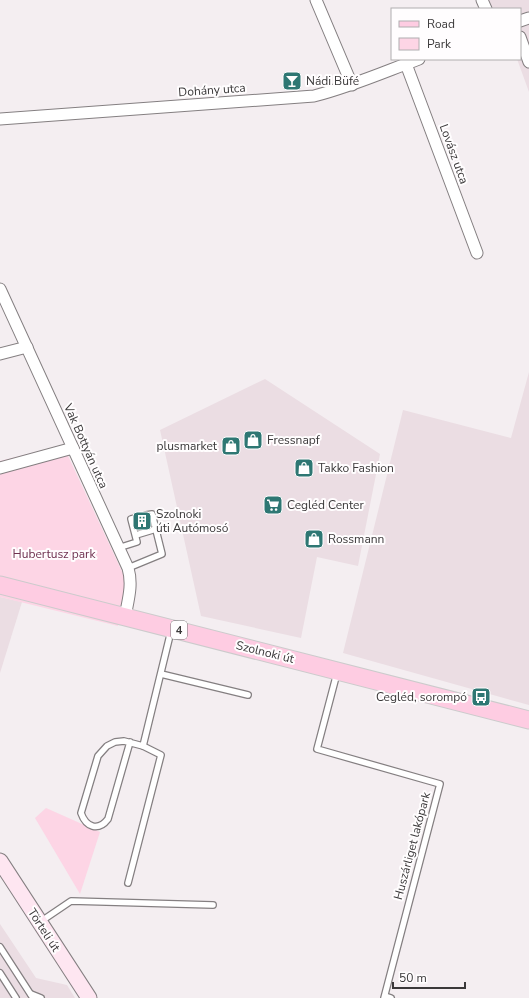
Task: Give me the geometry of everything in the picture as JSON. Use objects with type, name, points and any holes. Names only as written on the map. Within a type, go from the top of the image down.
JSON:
[{"type":"main road","name":"Szolnoki út","points":[[0,585],[337,671],[528,716]]},
{"type":"main road","name":"Törteli út","points":[[2,868],[40,922],[89,998]]},
{"type":"street","points":[[316,0],[352,85]]},
{"type":"street","points":[[521,40],[529,62]]},
{"type":"street","name":"Dohány utca","points":[[0,119],[314,96],[352,85],[416,60]]},
{"type":"street","name":"Lovász utca","points":[[406,64],[477,253]]},
{"type":"street","name":"Vak Bottyán utca","points":[[0,289],[128,568],[131,586],[125,617]]},
{"type":"street","points":[[0,354],[26,347]]},
{"type":"street","points":[[0,468],[73,448]]},
{"type":"lane","points":[[128,568],[162,554],[156,529],[151,522],[152,514],[146,515]]},
{"type":"lane","points":[[118,548],[138,542],[136,526],[131,519],[136,518]]},
{"type":"lane","points":[[136,535],[156,529]]},
{"type":"lane","points":[[143,746],[172,629]]},
{"type":"lane","name":"Huszárliget lakópark","points":[[337,671],[317,749],[440,784],[384,997]]},
{"type":"lane","points":[[161,674],[248,696]]},
{"type":"lane","points":[[128,883],[161,755],[143,746],[130,742],[124,741],[115,742],[107,746],[98,756],[81,813],[84,820],[92,826],[99,827],[108,819],[130,742]]},
{"type":"lane","points":[[40,922],[71,901],[213,905]]},
{"type":"lane","points":[[0,947],[32,996],[41,998]]},
{"type":"lane","points":[[0,973],[16,998]]},
{"type":"lane","points":[[384,997],[391,998]]},
{"type":"shaded area","points":[[478,0],[529,0],[529,92],[517,60],[521,60],[521,8],[482,8]]},
{"type":"shaded area","points":[[529,372],[529,705],[343,653],[403,410],[511,438]]},
{"type":"shaded area","name":"Cegléd Center","points":[[265,379],[380,454],[358,566],[317,557],[301,638],[201,616],[160,430]]},
{"type":"shaded area","points":[[0,597],[22,602],[0,673]]},
{"type":"shaded area","points":[[0,924],[36,978],[67,985],[75,998],[0,998]]},
{"type":"green space","name":"Hubertusz park","points":[[63,445],[125,578],[124,596],[118,626],[0,597],[0,461]]},
{"type":"green space","points":[[46,808],[100,832],[80,894],[35,818]]},
{"type":"place","name":"Nádi Büfé","points":[[292,81]]},
{"type":"place","name":"Fressnapf","points":[[253,440]]},
{"type":"place","name":"plusmarket","points":[[231,446]]},
{"type":"place","name":"Takko Fashion","points":[[304,468]]},
{"type":"place","name":"Cegléd Center","points":[[273,505]]},
{"type":"place","name":"Szolnoki úti Autómosó","points":[[142,521]]},
{"type":"place","name":"Rossmann","points":[[314,539]]},
{"type":"place","name":"Cegléd, sorompó","points":[[481,697]]}]
